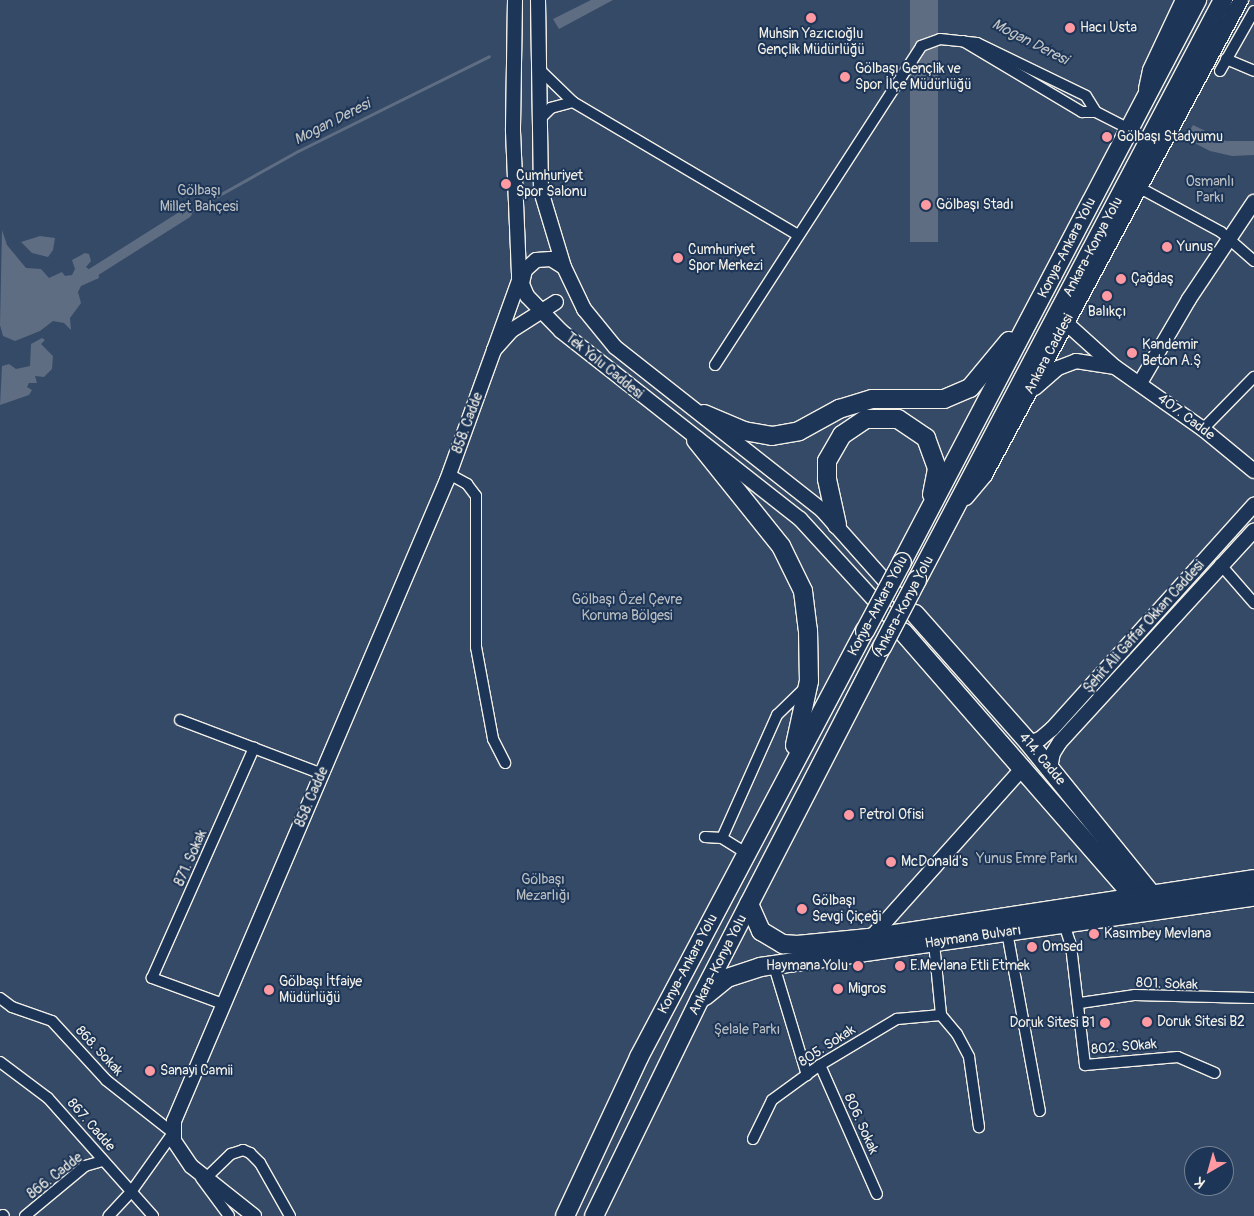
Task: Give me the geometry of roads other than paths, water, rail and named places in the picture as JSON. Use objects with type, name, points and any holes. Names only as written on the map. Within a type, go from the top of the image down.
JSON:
[{"type":"highway","name":"Konya-Ankara Yolu","points":[[566,1216],[639,1057],[788,772],[1044,294],[1143,99],[1197,0]]},
{"type":"highway","name":"Ankara-Konya Yolu","points":[[594,1216],[700,999],[882,647],[1223,0]]},
{"type":"highway","points":[[704,414],[759,435],[786,435],[838,410],[867,400],[889,397],[927,400],[958,395],[982,377],[1044,294]]},
{"type":"highway","points":[[837,525],[826,471],[830,451],[856,423],[878,417],[908,424],[918,430],[932,448],[937,469],[936,483],[921,526]]},
{"type":"highway","points":[[696,440],[781,546],[798,576],[808,630],[808,684],[788,772]]},
{"type":"highway","name":"414. Cadde","points":[[914,614],[1029,743],[1165,910]]},
{"type":"highway","name":"414. Cadde","points":[[904,632],[1147,912]]},
{"type":"highway","name":"Haymana Bulvarı","points":[[700,999],[738,973],[1133,895],[1254,878]]},
{"type":"highway","name":"Haymana Bulvarı","points":[[750,904],[757,926],[783,944],[867,946],[934,943],[1254,897]]},
{"type":"street","points":[[515,0],[513,131],[522,278]]},
{"type":"street","name":"Tek Yolu Caddesi","points":[[538,0],[541,191],[566,271],[584,308],[606,339],[793,485],[837,525],[914,614]]},
{"type":"street","points":[[1143,99],[1150,70],[1183,0]]},
{"type":"street","name":"Ankara Caddesi","points":[[949,519],[985,475],[1065,322],[1140,188],[1241,0]]},
{"type":"street","points":[[1220,71],[1254,10]]},
{"type":"street","points":[[715,365],[921,46],[935,41],[977,43],[1086,96],[1096,112]]},
{"type":"street","points":[[962,41],[1082,112],[1096,112],[1128,128]]},
{"type":"street","points":[[1226,59],[1254,71]]},
{"type":"street","points":[[538,67],[573,102],[798,235]]},
{"type":"street","points":[[539,120],[551,108],[573,102]]},
{"type":"street","points":[[1140,188],[1228,237],[1254,261]]},
{"type":"street","points":[[1140,383],[1228,237],[1254,202]]},
{"type":"street","points":[[522,278],[532,262],[544,258],[566,271],[566,291],[556,302],[535,305]]},
{"type":"street","name":"Tek Yolu Caddesi","points":[[522,278],[535,305],[561,331],[696,440],[800,519],[904,632]]},
{"type":"street","name":"858. Cadde","points":[[172,1132],[179,1108],[449,474],[522,278]]},
{"type":"street","name":"858. Cadde","points":[[494,350],[535,305]]},
{"type":"street","points":[[1065,322],[1115,367]]},
{"type":"street","points":[[1026,398],[1047,377],[1070,363],[1084,360],[1115,367]]},
{"type":"street","name":"407. Cadde","points":[[1115,367],[1203,429],[1254,471]]},
{"type":"street","points":[[1203,429],[1254,377]]},
{"type":"street","points":[[449,474],[467,484],[476,496],[476,647],[493,739],[505,762]]},
{"type":"street","name":"Şehit Ali Gaffar Okkan Caddesi","points":[[1029,743],[1040,739],[1052,729],[1254,505]]},
{"type":"street","name":"Şehit Ali Gaffar Okkan Caddesi","points":[[1050,768],[1053,753],[1060,742],[1220,564],[1254,530]]},
{"type":"street","points":[[1220,564],[1254,603]]},
{"type":"street","points":[[722,838],[778,715],[808,684]]},
{"type":"street","points":[[180,720],[322,774]]},
{"type":"street","name":"871. Sokak","points":[[223,1004],[152,978],[254,748]]},
{"type":"street","points":[[867,946],[1022,769]]},
{"type":"street","points":[[706,837],[722,838],[746,853]]},
{"type":"street","name":"802. SOkak","points":[[1064,924],[1071,946],[1080,1003],[1085,1065],[1178,1057],[1215,1073]]},
{"type":"street","points":[[1007,932],[1040,1111]]},
{"type":"street","points":[[934,943],[941,1015],[964,1046],[973,1069],[979,1127]]},
{"type":"street","points":[[774,966],[807,1075]]},
{"type":"street","name":"801. Sokak","points":[[1080,1003],[1135,995],[1254,998]]},
{"type":"street","name":"868. Sokak","points":[[0,998],[12,1007],[52,1021],[106,1080],[172,1132]]},
{"type":"street","name":"805. Sokak","points":[[753,1138],[772,1100],[820,1065],[897,1019],[941,1015]]},
{"type":"street","name":"867. Cadde","points":[[0,1062],[48,1098],[153,1216]]},
{"type":"street","name":"806. Sokak","points":[[820,1065],[877,1194]]},
{"type":"street","points":[[172,1132],[180,1154],[200,1174],[254,1216]]},
{"type":"street","points":[[109,1216],[131,1192],[172,1132]]},
{"type":"street","points":[[200,1174],[231,1154],[243,1150],[250,1153],[260,1163],[290,1216]]},
{"type":"street","name":"866. Cadde","points":[[25,1216],[85,1166],[103,1161]]},
{"type":"street","points":[[200,1174],[229,1216]]},
{"type":"waterway","name":"Mogan Deresi","points":[[187,213],[298,151],[489,56]]},
{"type":"waterway","points":[[89,275],[187,213]]},
{"type":"place","name":"Muhsin Yazıcıoğlu Gençlik Müdürlüğü","points":[[811,18]]},
{"type":"place","name":"Hacı Usta","points":[[1070,28]]},
{"type":"place","name":"Gölbaşı Gençlik ve Spor İlçe Müdürlüğü","points":[[845,77]]},
{"type":"place","name":"Gölbaşı Stadyumu","points":[[1107,137]]},
{"type":"place","name":"Cumhuriyet Spor Salonu","points":[[506,184]]},
{"type":"place","name":"Gölbaşı Stadı","points":[[926,205]]},
{"type":"place","name":"Yunus","points":[[1167,247]]},
{"type":"place","name":"Cumhuriyet Spor Merkezi","points":[[678,258]]},
{"type":"place","name":"Çağdaş","points":[[1121,279]]},
{"type":"place","name":"Balıkçı","points":[[1107,296]]},
{"type":"place","name":"Kandemir Beton A.Ş","points":[[1132,353]]},
{"type":"place","name":"Petrol Ofisi","points":[[849,815]]},
{"type":"place","name":"McDonald's","points":[[891,862]]},
{"type":"place","name":"Gölbaşı Sevgi Çiçeği","points":[[802,909]]},
{"type":"place","name":"Kasımbey Mevlana","points":[[1094,934]]},
{"type":"place","name":"Omsed","points":[[1032,947]]},
{"type":"place","name":"Haymana Yolu","points":[[858,966]]},
{"type":"place","name":"E.Mevlana Etli Etmek","points":[[900,966]]},
{"type":"place","name":"Migros","points":[[838,989]]},
{"type":"place","name":"Gölbaşı İtfaiye Müdürlüğü","points":[[269,990]]},
{"type":"place","name":"Doruk Sitesi B2","points":[[1147,1022]]},
{"type":"place","name":"Doruk Sitesi B1","points":[[1105,1023]]},
{"type":"place","name":"Sanayi Camii","points":[[150,1071]]},
{"type":"park label","name":"Osmanlı Parkı","points":[[1210,190]]},
{"type":"park label","name":"Gölbaşı Millet Bahçesi","points":[[199,200]]},
{"type":"park label","name":"Gölbaşı Özel Çevre Koruma Bölgesi","points":[[627,608]]},
{"type":"park label","name":"Yunus Emre Parkı","points":[[1027,859]]},
{"type":"park label","name":"Gölbaşı Mezarlığı","points":[[543,888]]},
{"type":"park label","name":"Şelale Parkı","points":[[747,1030]]}]
